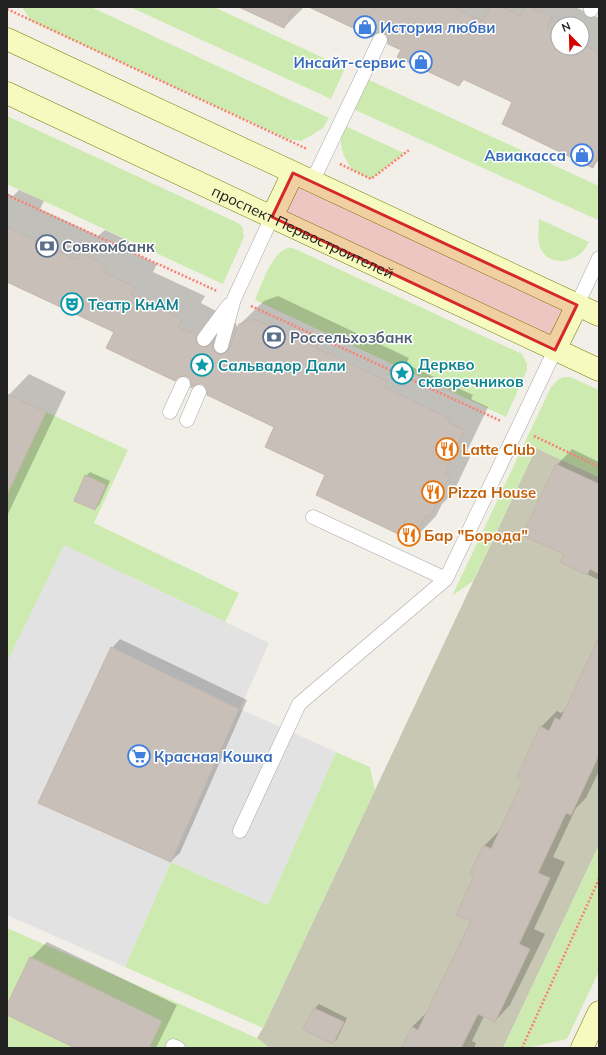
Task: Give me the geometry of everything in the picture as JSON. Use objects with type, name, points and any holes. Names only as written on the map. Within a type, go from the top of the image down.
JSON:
[{"type":"main road","points":[[7,39],[599,315]]},
{"type":"main road","name":"проспект Первостроителей","points":[[7,93],[599,370]]},
{"type":"main road","points":[[272,217],[293,173]]},
{"type":"main road","points":[[555,350],[576,305]]},
{"type":"main road","points":[[582,1048],[599,1012]]},
{"type":"lane","points":[[312,182],[380,40]]},
{"type":"lane","points":[[221,346],[234,299],[272,217]]},
{"type":"lane","points":[[576,305],[599,258]]},
{"type":"lane","points":[[204,339],[234,299]]},
{"type":"lane","points":[[240,831],[299,704],[446,579],[555,350]]},
{"type":"lane","points":[[170,412],[183,384]]},
{"type":"lane","points":[[187,420],[199,392]]},
{"type":"lane","points":[[313,517],[446,579]]},
{"type":"path","points":[[7,9],[371,179],[409,150]]},
{"type":"path","points":[[7,195],[599,467]]},
{"type":"path","points":[[522,1048],[599,879]]},
{"type":"highlighted area","points":[[293,173],[577,305],[555,350],[272,217]]},
{"type":"shaded area","points":[[536,448],[599,477],[599,845],[503,1048],[269,1048],[257,1038]]},
{"type":"shaded area","points":[[64,545],[269,643],[240,709],[336,752],[268,905],[171,862],[125,967],[7,915],[7,662]],"holes":[[[111,647],[239,709],[171,862],[38,803]]]},
{"type":"green space","points":[[22,7],[91,7],[329,118],[323,128],[301,141],[287,139],[31,21]]},
{"type":"green space","points":[[130,7],[214,7],[345,68],[331,99]]},
{"type":"green space","points":[[367,79],[599,186],[598,220],[353,109]]},
{"type":"green space","points":[[7,116],[242,226],[244,237],[223,284],[7,184]]},
{"type":"green space","points":[[345,126],[404,153],[371,179],[352,170],[344,156],[341,145],[341,135]]},
{"type":"green space","points":[[539,219],[589,242],[579,255],[567,260],[554,260],[543,253],[540,247],[538,237]]},
{"type":"green space","points":[[288,248],[293,248],[522,354],[527,364],[527,370],[506,417],[255,300],[272,262],[282,251]]},
{"type":"green space","points":[[570,377],[599,390],[599,477],[536,448],[473,581],[452,596],[551,387],[559,379]]},
{"type":"green space","points":[[46,412],[128,450],[94,523],[239,593],[225,622],[125,574],[7,819],[7,495]]},
{"type":"green space","points":[[336,752],[370,767],[375,790],[263,1028],[125,967],[171,862],[268,905]]},
{"type":"green space","points":[[599,845],[599,971],[567,1039],[528,1048],[503,1048]]},
{"type":"green space","points":[[7,928],[257,1038],[269,1048],[7,1048]]},
{"type":"building","points":[[239,7],[295,7],[284,28]]},
{"type":"building","points":[[309,7],[452,7],[483,21],[490,7],[502,7],[521,16],[525,7],[530,7],[550,16],[550,21],[547,27],[550,29],[550,56],[590,56],[590,48],[599,52],[599,156],[593,168],[502,124],[512,102],[463,79],[459,86],[397,57],[401,50],[388,44],[387,36],[383,32],[376,33],[372,37]]},
{"type":"building","points":[[7,227],[77,260],[81,253],[106,265],[103,272],[135,287],[131,295],[182,319],[178,327],[197,335],[196,342],[199,346],[207,347],[212,342],[215,352],[224,354],[229,349],[239,324],[254,319],[387,381],[384,387],[450,419],[449,423],[465,430],[444,474],[450,476],[430,517],[426,515],[413,541],[316,495],[325,475],[265,447],[274,427],[207,395],[207,391],[203,384],[198,384],[191,388],[190,379],[186,376],[178,377],[175,381],[106,348],[114,332],[7,282]]},
{"type":"building","points":[[7,394],[46,412],[7,495]]},
{"type":"building","points":[[556,464],[599,484],[599,574],[590,569],[587,575],[560,562],[564,554],[522,535]]},
{"type":"building","points":[[85,475],[106,485],[95,510],[74,501]]},
{"type":"building","points":[[599,637],[599,755],[571,815],[566,813],[538,873],[550,878],[519,944],[530,949],[495,1022],[478,1014],[461,1048],[401,1048],[412,1027],[418,1030],[471,921],[456,915],[474,876],[470,874],[483,845],[491,849],[523,780],[517,777],[540,726],[549,731],[555,718],[560,720]]},
{"type":"building","name":"Красная Кошка","points":[[111,647],[239,709],[171,862],[38,803]]},
{"type":"building","points":[[30,957],[162,1021],[149,1048],[75,1048],[7,1015],[7,1005]]},
{"type":"building","points":[[314,1008],[344,1022],[333,1044],[303,1029]]},
{"type":"place","name":"История любви","points":[[365,27]]},
{"type":"place","name":"Инсайт-сервис","points":[[421,62]]},
{"type":"place","name":"Авиакасса","points":[[582,155]]},
{"type":"place","name":"Совкомбанк","points":[[47,246]]},
{"type":"place","name":"Театр КнАМ","points":[[72,304]]},
{"type":"place","name":"Россельхозбанк","points":[[274,337]]},
{"type":"place","name":"Сальвадор Дали","points":[[202,365]]},
{"type":"place","name":"Деркво скворечников","points":[[402,373]]},
{"type":"place","name":"Latte Club","points":[[447,449]]},
{"type":"place","name":"Pizza House","points":[[433,492]]},
{"type":"place","name":"Бар \"Борода\"","points":[[409,535]]},
{"type":"place","name":"Красная Кошка","points":[[139,756]]}]
